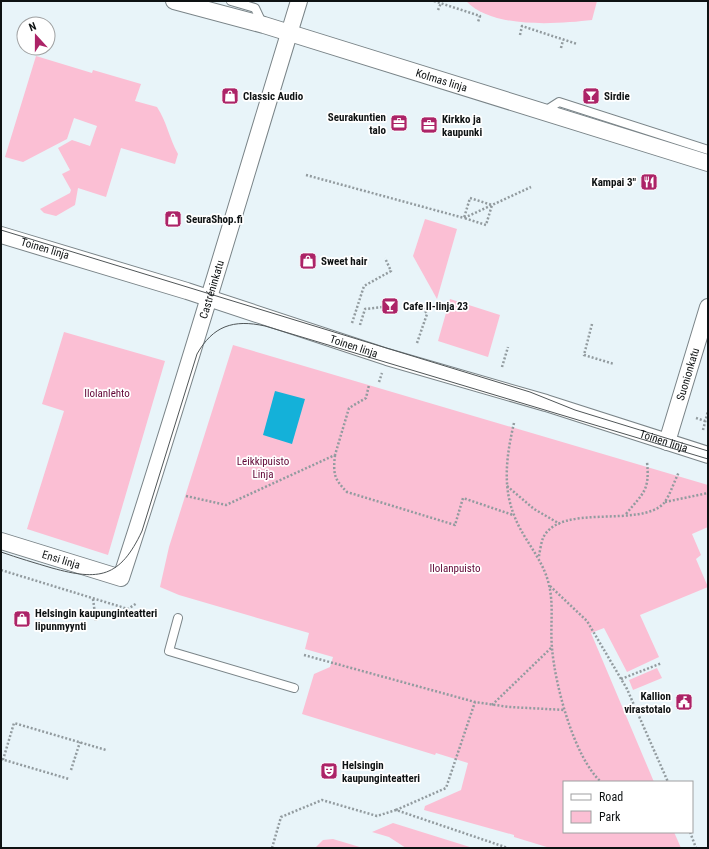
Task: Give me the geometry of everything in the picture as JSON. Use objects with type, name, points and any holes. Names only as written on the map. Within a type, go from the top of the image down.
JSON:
[{"type":"street","name":"Kolmas linja","points":[[174,1],[264,25],[708,163]]},
{"type":"street","name":"Castréninkatu","points":[[121,578],[299,1]]},
{"type":"street","name":"Toinen linja","points":[[1,235],[208,299],[387,357],[539,401],[708,455]]},
{"type":"street","name":"Suonionkatu","points":[[667,442],[708,307]]},
{"type":"street","name":"Ensi linja","points":[[1,541],[121,578]]},
{"type":"lane","points":[[231,1],[255,8],[264,25]]},
{"type":"lane","points":[[543,112],[559,102],[708,150]]},
{"type":"lane","points":[[178,618],[169,651],[294,688]]},
{"type":"path","points":[[434,1],[480,16],[478,22]]},
{"type":"path","points":[[438,10],[441,3]]},
{"type":"path","points":[[520,35],[522,26],[577,44]]},
{"type":"path","points":[[561,48],[563,40]]},
{"type":"path","points":[[306,175],[486,225],[492,205]]},
{"type":"path","points":[[464,218],[531,187]]},
{"type":"path","points":[[464,218],[470,198],[492,205]]},
{"type":"path","points":[[352,323],[364,286],[391,271],[385,258]]},
{"type":"path","points":[[417,343],[427,314],[422,306]]},
{"type":"path","points":[[360,325],[365,309],[383,307]]},
{"type":"path","points":[[592,324],[584,354],[614,364]]},
{"type":"path","points":[[502,367],[508,347]]},
{"type":"path","points":[[369,385],[366,398],[349,408],[335,455],[334,469],[336,481],[347,492],[455,525],[463,498],[514,515]]},
{"type":"path","points":[[703,430],[708,411]]},
{"type":"path","points":[[696,418],[705,421]]},
{"type":"path","points":[[514,423],[507,452],[507,486],[514,515],[539,557],[549,585],[552,647],[556,682],[580,754],[587,766],[600,781]]},
{"type":"path","points":[[186,496],[226,505],[335,455]]},
{"type":"path","points":[[626,515],[646,490],[648,479],[647,462]]},
{"type":"path","points":[[539,557],[543,538],[560,524],[576,519],[642,513],[657,508],[664,502],[679,472]]},
{"type":"path","points":[[507,486],[534,509],[560,524]]},
{"type":"path","points":[[664,502],[708,493]]},
{"type":"path","points":[[1,570],[128,609],[137,603]]},
{"type":"path","points":[[549,585],[587,621],[621,679],[668,781]]},
{"type":"path","points":[[93,599],[96,622]]},
{"type":"path","points":[[492,705],[552,647]]},
{"type":"path","points":[[304,655],[475,702],[492,705],[565,710]]},
{"type":"path","points":[[621,679],[662,663]]},
{"type":"path","points":[[272,848],[281,817],[322,800],[377,816],[396,810],[446,788],[475,702]]},
{"type":"path","points":[[68,779],[2,760],[14,723],[106,750]]},
{"type":"path","points":[[71,770],[80,742]]},
{"type":"path","points":[[396,810],[508,848]]},
{"type":"path","points":[[690,833],[696,848]]},
{"type":"green space","points":[[466,1],[597,1],[592,20],[544,23],[508,20],[492,16],[477,10]]},
{"type":"green space","points":[[36,56],[92,73],[93,70],[141,84],[135,101],[157,107],[178,154],[175,164],[121,148],[106,197],[78,188],[75,205],[56,216],[44,213],[40,209],[70,193],[71,190],[62,174],[70,170],[58,148],[72,140],[90,146],[97,126],[74,118],[67,139],[23,162],[5,157]]},
{"type":"green space","points":[[425,219],[457,229],[437,299],[413,256]]},
{"type":"green space","points":[[450,299],[500,315],[488,357],[438,341]]},
{"type":"green space","name":"Ilolanlehto","points":[[64,332],[165,361],[108,555],[27,529],[64,411],[42,404]]},
{"type":"green space","name":"Ilolanpuisto","points":[[233,345],[708,485],[708,527],[692,534],[701,555],[696,559],[708,587],[640,615],[659,657],[627,672],[604,628],[591,633],[654,781],[563,781],[563,833],[674,833],[681,848],[550,848],[514,837],[514,835],[424,810],[425,806],[461,790],[468,763],[436,753],[435,755],[302,714],[314,674],[330,667],[333,657],[305,649],[309,633],[179,595],[160,587],[169,547]]},
{"type":"green space","points":[[657,668],[662,678],[633,690],[629,680]]},
{"type":"green space","points":[[393,823],[473,848],[406,848],[389,837],[372,832]]},
{"type":"green space","points":[[333,839],[363,848],[315,848],[323,840]]},
{"type":"water","points":[[275,391],[305,399],[292,444],[263,435]]},
{"type":"tram line","points":[[1,230],[530,392],[575,410],[708,451]]},
{"type":"tram line","points":[[1,552],[52,568],[83,574],[106,572],[116,567],[134,547],[142,531],[197,354],[203,344],[217,331],[234,324],[243,323],[265,326],[708,459]]},
{"type":"place","name":"Classic Audio","points":[[230,96]]},
{"type":"place","name":"Sirdie","points":[[591,96]]},
{"type":"place","name":"Seurakuntien talo","points":[[399,123]]},
{"type":"place","name":"Kirkko ja kaupunki","points":[[429,125]]},
{"type":"place","name":"Kampai 3\"","points":[[649,182]]},
{"type":"place","name":"SeuraShop.fi","points":[[173,219]]},
{"type":"place","name":"Sweet hair","points":[[308,261]]},
{"type":"place","name":"Cafe II-linja 23","points":[[390,306]]},
{"type":"place","name":"Helsingin kaupunginteatteri lipunmyynti","points":[[22,619]]},
{"type":"place","name":"Kallion virastotalo","points":[[684,702]]},
{"type":"place","name":"Helsingin kaupunginteatteri","points":[[329,771]]},
{"type":"park label","name":"Leikkipuisto Linja","points":[[263,467]]}]
